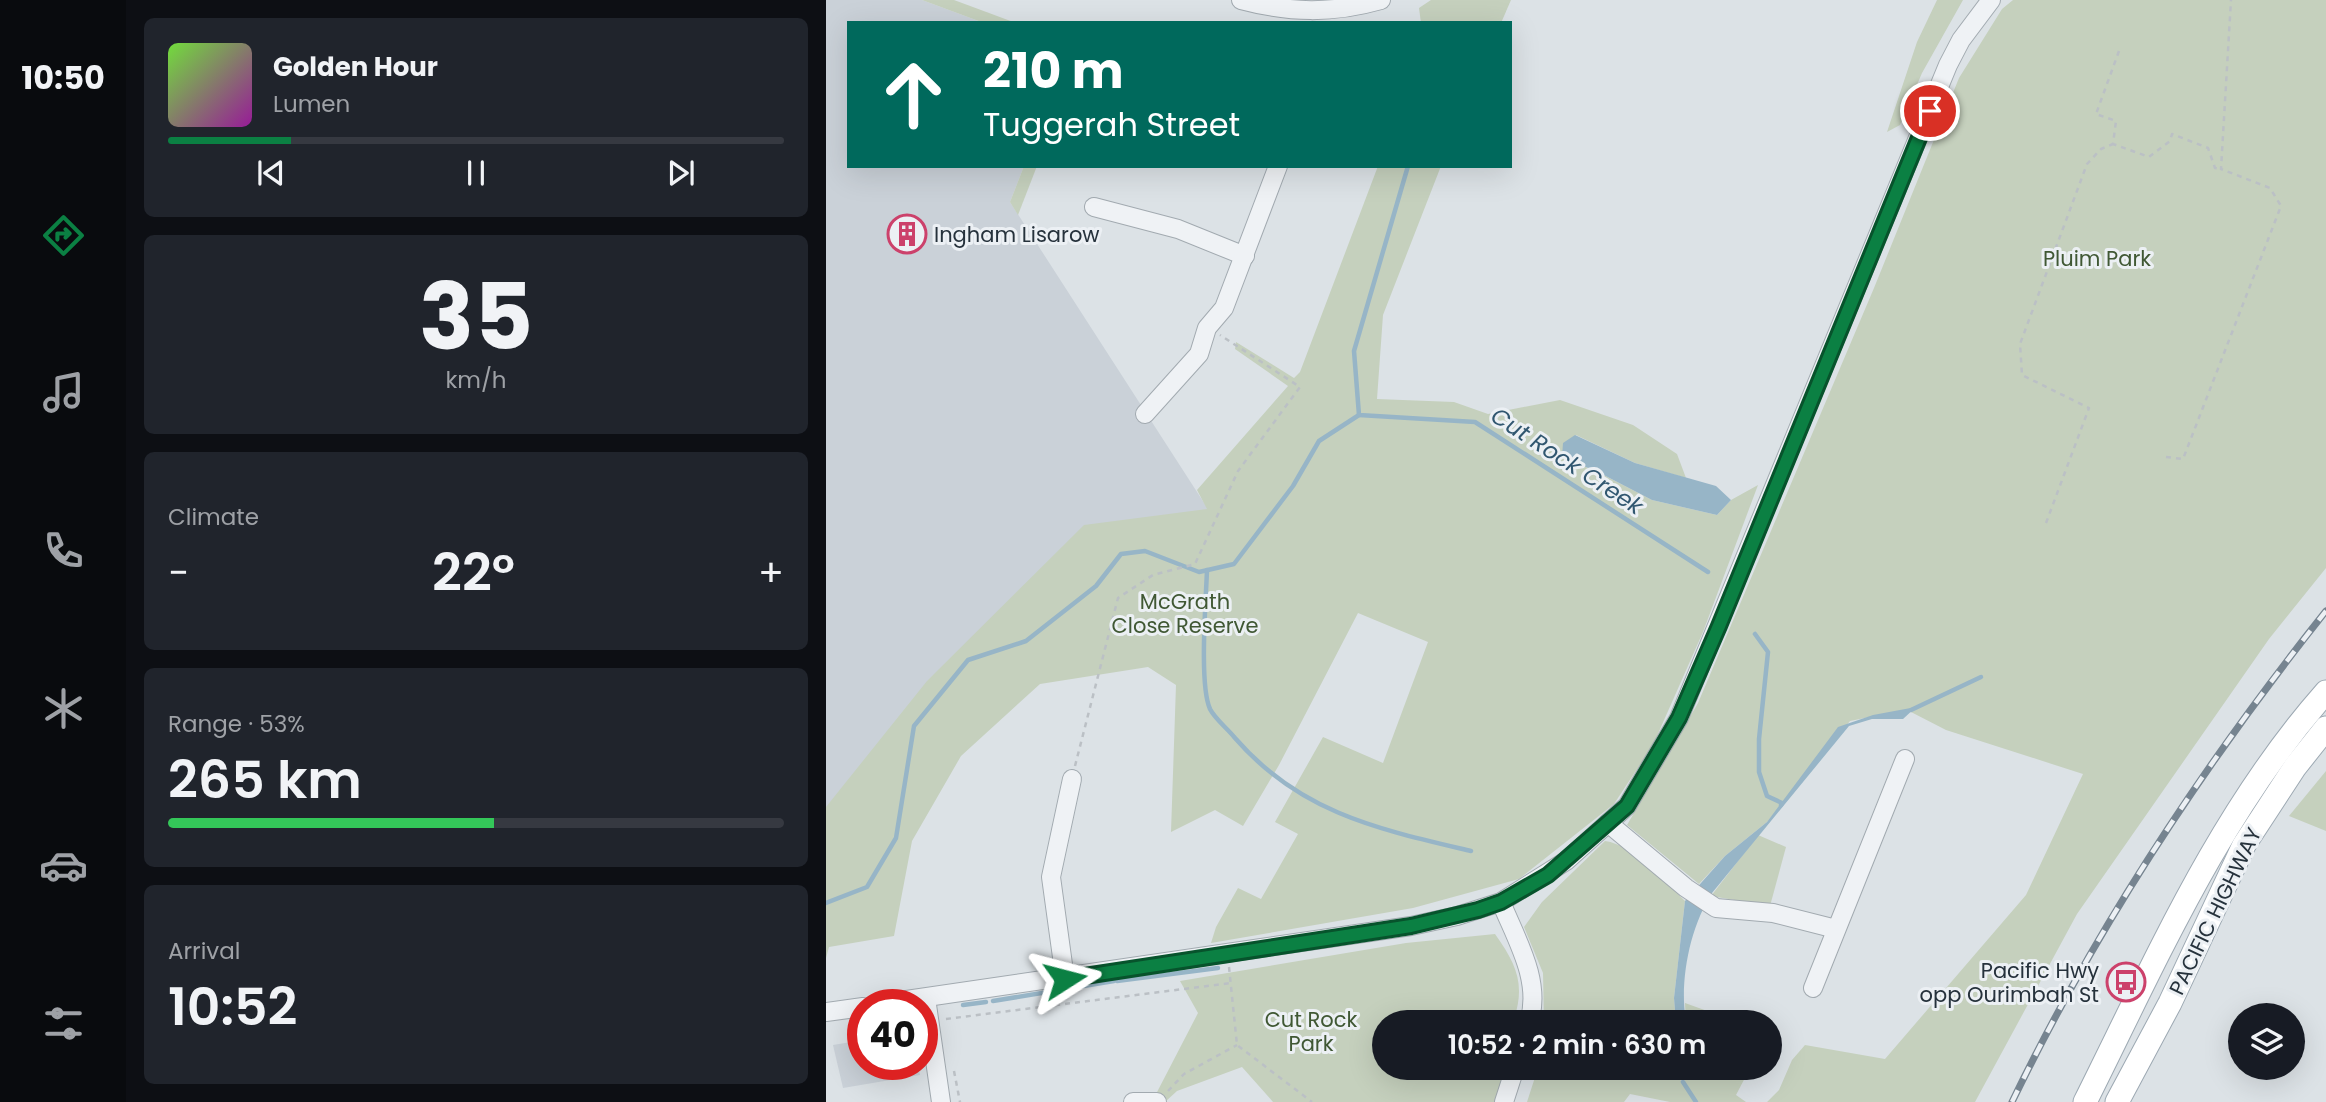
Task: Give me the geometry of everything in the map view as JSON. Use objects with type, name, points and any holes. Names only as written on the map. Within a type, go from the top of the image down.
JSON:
[{"type":"main road","name":"PACIFIC HIGHWAY","points":[[2085,1102],[2215,845],[2265,768],[2326,692]]},
{"type":"main road","name":"PACIFIC HIGHWAY","points":[[2118,1102],[2170,1003],[2244,845],[2295,767],[2326,728]]},
{"type":"street","points":[[1241,0],[1310,18],[1381,0]]},
{"type":"street","points":[[938,996],[1411,926],[1457,916],[1501,902],[1548,875],[1627,806],[1679,718],[1948,65],[1961,40],[1991,0]]},
{"type":"street","points":[[1145,414],[1199,354],[1207,328],[1224,308],[1277,168]]},
{"type":"street","points":[[1094,207],[1178,229],[1245,256]]},
{"type":"street","points":[[1813,988],[1905,759]]},
{"type":"street","points":[[1065,979],[1051,877],[1072,779]]},
{"type":"street","points":[[1608,823],[1686,888],[1716,908],[1773,913],[1836,929]]},
{"type":"street","points":[[1501,902],[1530,973],[1533,1010]]},
{"type":"street","points":[[826,1012],[847,1009]]},
{"type":"street","points":[[938,1080],[941,1102]]},
{"type":"street","points":[[1504,1102],[1511,1080]]},
{"type":"street","points":[[1133,1102],[1157,1101]]},
{"type":"path","points":[[2221,169],[2231,0]]},
{"type":"path","points":[[2113,144],[2116,121],[2096,114],[2119,51]]},
{"type":"path","points":[[2046,523],[2089,408],[2022,375],[2020,344],[2087,164],[2101,149],[2113,144],[2148,157],[2169,141],[2172,134],[2208,148],[2215,168],[2270,188],[2281,206],[2183,460],[2166,457]]},
{"type":"path","points":[[1072,779],[1118,598],[1153,575],[1195,564],[1238,471],[1300,387],[1207,328]]},
{"type":"path","points":[[1228,953],[1237,1045],[1312,1102]]},
{"type":"path","points":[[946,1019],[1231,983]]},
{"type":"path","points":[[1157,1101],[1184,1074],[1237,1045]]},
{"type":"shaded area","points":[[826,0],[922,0],[979,21],[847,21],[847,168],[1023,168],[1010,202],[1208,509],[998,682],[826,902]]},
{"type":"shaded area","points":[[847,1043],[847,1080],[890,1080],[843,1088],[833,1045]]},
{"type":"green space","points":[[922,0],[954,0],[1011,21],[979,21]]},
{"type":"green space","points":[[1431,0],[1511,0],[1502,21],[1421,21],[1419,8]]},
{"type":"green space","points":[[1937,0],[1963,0],[1922,73],[1900,125],[1887,132],[1917,42]]},
{"type":"green space","name":"Pluim Park","points":[[2013,0],[2326,0],[2326,568],[2269,639],[2077,914],[1975,1102],[1767,1102],[1779,1090],[1792,1060],[1805,1045],[1885,1059],[2026,895],[2083,774],[1946,730],[1911,712],[1914,708],[1850,721],[1767,822],[1725,856],[1699,884],[1627,825],[1698,703],[1874,288],[1959,78],[2002,9]]},
{"type":"green space","points":[[1023,168],[1036,168],[1018,215],[1010,202]]},
{"type":"green space","name":"McGrath Close Reserve","points":[[1377,168],[1440,168],[1383,315],[1377,399],[1454,402],[1488,414],[1560,400],[1633,425],[1677,454],[1686,478],[1635,463],[1576,435],[1562,457],[1652,500],[1717,515],[1731,500],[1758,485],[1703,632],[1653,745],[1614,804],[1519,879],[1413,908],[1211,943],[1216,927],[1238,888],[1261,899],[1298,834],[1275,822],[1323,737],[1383,763],[1428,642],[1358,613],[1279,765],[1243,826],[1215,810],[1171,832],[1176,685],[1148,667],[1040,684],[961,756],[912,841],[894,936],[829,947],[826,958],[826,807],[927,681],[1084,525],[1207,509],[1197,490],[1288,386],[1235,349],[1236,342],[1294,378],[1300,372]]},
{"type":"green space","points":[[2326,771],[2326,831],[2289,816]]},
{"type":"green space","points":[[1758,835],[1786,847],[1770,906],[1711,896]]},
{"type":"green space","points":[[1605,841],[1638,856],[1685,901],[1675,1010],[1544,1010],[1543,973],[1524,927],[1542,902]]},
{"type":"green space","name":"Cut Rock Park","points":[[1495,934],[1509,956],[1517,976],[1517,1009],[1372,1010],[1372,1080],[1501,1080],[1496,1102],[1273,1102],[1242,1067],[1177,1091],[1165,1102],[1155,1096],[1198,1013],[1180,981],[1406,943]]},
{"type":"green space","points":[[1685,1003],[1705,1010],[1685,1010]]},
{"type":"green space","points":[[1534,1080],[1680,1080],[1684,1084],[1684,1080],[1744,1080],[1736,1095],[1746,1102],[1670,1102],[1630,1094],[1624,1102],[1527,1102]]},
{"type":"water","points":[[1575,435],[1635,463],[1716,486],[1731,500],[1717,515],[1652,500],[1562,457],[1563,443]]},
{"type":"water","points":[[1916,707],[1903,719],[1872,719],[1849,726],[1712,893],[1698,922],[1688,955],[1684,1010],[1675,1010],[1685,901],[1725,856],[1767,822],[1838,727],[1873,715]]},
{"type":"waterway","name":"Cut Rock Creek","points":[[1407,168],[1354,351],[1359,415],[1475,422],[1708,572]]},
{"type":"waterway","points":[[826,903],[867,887],[896,838],[914,726],[968,660],[1026,641],[1096,586],[1121,554],[1145,551],[1199,572],[1234,564],[1293,486],[1319,441],[1359,415]]},
{"type":"waterway","points":[[1207,570],[1205,681],[1210,709],[1218,720],[1260,763],[1286,784],[1314,801],[1342,814],[1404,835],[1471,851]]},
{"type":"waterway","name":"Cut Rock Creek","points":[[1755,634],[1768,652],[1759,739],[1759,772],[1767,796],[1782,803],[1781,805]]},
{"type":"waterway","points":[[1911,710],[1981,677]]},
{"type":"waterway","points":[[1117,981],[1218,968]]},
{"type":"waterway","points":[[993,1001],[1114,981]]},
{"type":"waterway","points":[[963,1005],[986,1002]]},
{"type":"waterway","name":"Cut Rock Creek","points":[[1683,1082],[1696,1102]]},
{"type":"railway","points":[[2012,1102],[2080,972],[2156,848],[2238,727],[2326,611]]},
{"type":"place","name":"Ingham Lisarow","points":[[907,234]]},
{"type":"place","name":"Pacific Hwy opp Ourimbah St","points":[[2126,982]]},
{"type":"route","points":[[1065,979],[1411,926],[1478,910],[1501,902],[1548,875],[1627,806],[1679,718],[1930,111]]}]
